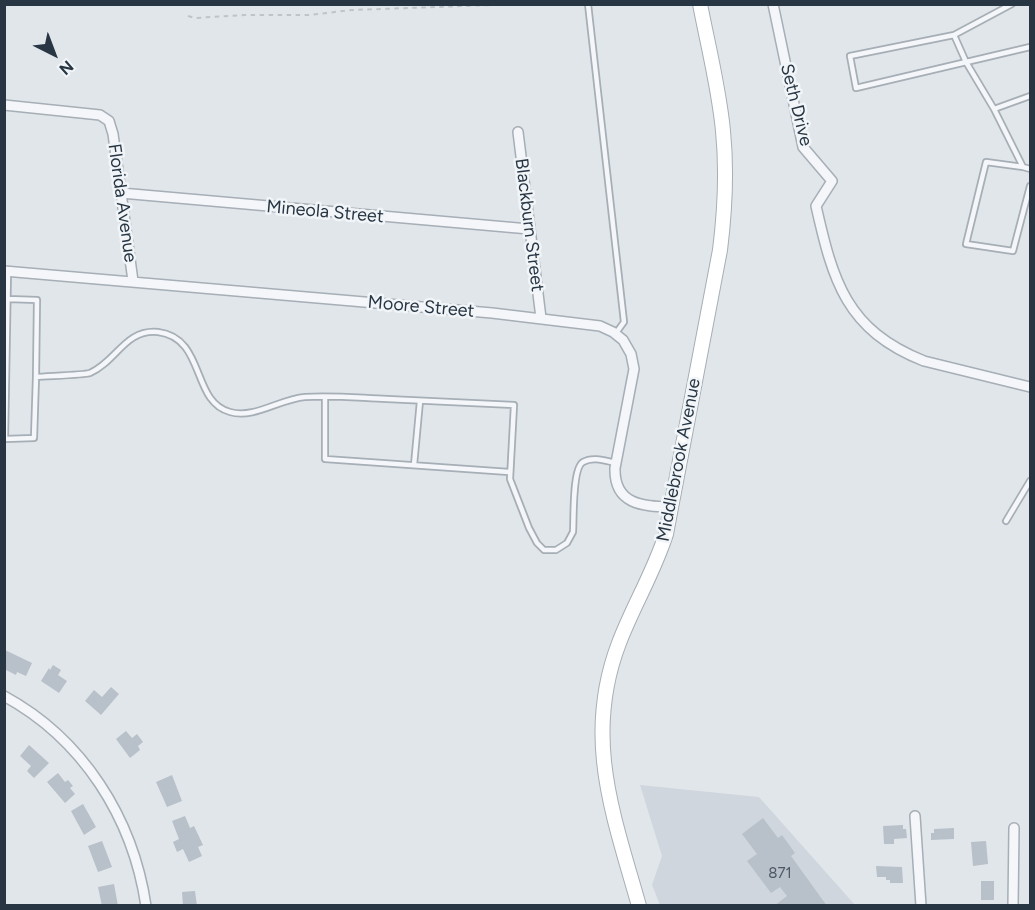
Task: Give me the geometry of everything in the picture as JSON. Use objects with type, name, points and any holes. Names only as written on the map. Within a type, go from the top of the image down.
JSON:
[{"type":"main road","name":"Middlebrook Avenue","points":[[639,906],[607,790],[602,752],[603,715],[606,689],[615,653],[666,534],[715,279],[725,202],[726,161],[721,112],[700,4]]},
{"type":"street","name":"Seth Drive","points":[[773,4],[803,147],[832,181],[816,206],[830,264],[838,286],[848,303],[875,334],[909,355],[924,361],[1030,387]]},
{"type":"street","name":"Florida Avenue","points":[[4,105],[100,115],[111,124],[133,281]]},
{"type":"street","name":"Blackburn Street","points":[[518,132],[541,318]]},
{"type":"street","name":"Mineola Street","points":[[121,193],[529,229]]},
{"type":"street","name":"Moore Street","points":[[6,271],[541,318],[600,326],[616,334]]},
{"type":"street","points":[[616,334],[627,346],[634,369],[616,463],[617,483],[629,500],[641,506],[670,507]]},
{"type":"street","points":[[4,696],[52,729],[75,751],[95,776],[117,812],[131,843],[141,876],[146,906]]},
{"type":"street","points":[[915,816],[921,906]]},
{"type":"street","points":[[1013,906],[1014,828]]},
{"type":"lane","points":[[588,4],[624,322],[616,334]]},
{"type":"lane","points":[[1012,4],[954,35],[850,56],[856,88],[1030,47]]},
{"type":"lane","points":[[954,35],[966,62],[994,109],[1023,167]]},
{"type":"lane","points":[[994,109],[1030,96]]},
{"type":"lane","points":[[1030,169],[986,162],[966,244],[1013,251],[1030,186]]},
{"type":"lane","points":[[6,271],[8,299],[5,439],[34,438],[37,300],[8,299]]},
{"type":"lane","points":[[36,377],[88,374],[134,336],[160,333],[175,338],[188,349],[200,373],[206,392],[217,405],[229,412],[253,412],[287,400],[325,397],[514,405],[510,480],[533,538],[540,547],[550,550],[556,550],[567,543],[573,532],[579,465],[584,461],[594,459],[616,463]]},
{"type":"lane","points":[[325,397],[325,459],[509,472]]},
{"type":"lane","points":[[414,465],[420,401]]},
{"type":"lane","points":[[1006,521],[1030,481]]},
{"type":"path","points":[[188,16],[195,18],[309,15],[352,10],[521,4]]},
{"type":"shaded area","points":[[640,785],[759,797],[855,905],[660,905],[652,885],[662,856]]},
{"type":"building","points":[[5,650],[32,663],[26,676],[17,672],[16,675],[4,669]]},
{"type":"building","points":[[53,665],[61,670],[58,675],[67,681],[59,693],[41,681]]},
{"type":"building","points":[[111,687],[119,694],[101,715],[85,701],[94,690],[102,697]]},
{"type":"building","points":[[126,731],[132,738],[137,734],[143,742],[138,746],[140,750],[130,758],[116,739]]},
{"type":"building","points":[[29,745],[49,763],[34,778],[27,771],[31,766],[20,756]]},
{"type":"building","points":[[58,773],[65,782],[68,780],[73,786],[70,788],[75,794],[65,803],[47,782]]},
{"type":"building","points":[[172,775],[182,801],[167,807],[156,782]]},
{"type":"building","points":[[83,804],[96,827],[84,835],[71,811]]},
{"type":"building","points":[[185,816],[190,828],[194,826],[203,845],[198,847],[202,856],[189,862],[183,849],[177,852],[173,842],[179,839],[172,821]]},
{"type":"building","points":[[763,818],[778,838],[782,835],[795,853],[791,856],[827,906],[774,906],[787,896],[780,887],[771,893],[747,861],[757,854],[742,834]]},
{"type":"building","points":[[903,825],[907,838],[894,839],[894,844],[884,844],[883,826]]},
{"type":"building","points":[[954,828],[954,839],[931,840],[931,833],[934,833],[934,829]]},
{"type":"building","points":[[102,841],[112,867],[98,872],[88,846]]},
{"type":"building","points":[[986,841],[988,864],[973,866],[971,842]]},
{"type":"building","points":[[876,866],[902,867],[903,883],[890,883],[886,877],[877,877]]},
{"type":"building","points":[[981,881],[994,881],[994,900],[981,900]]},
{"type":"building","points":[[114,884],[118,906],[102,906],[98,887]]},
{"type":"building","points":[[195,891],[197,906],[183,906],[182,892]]}]
